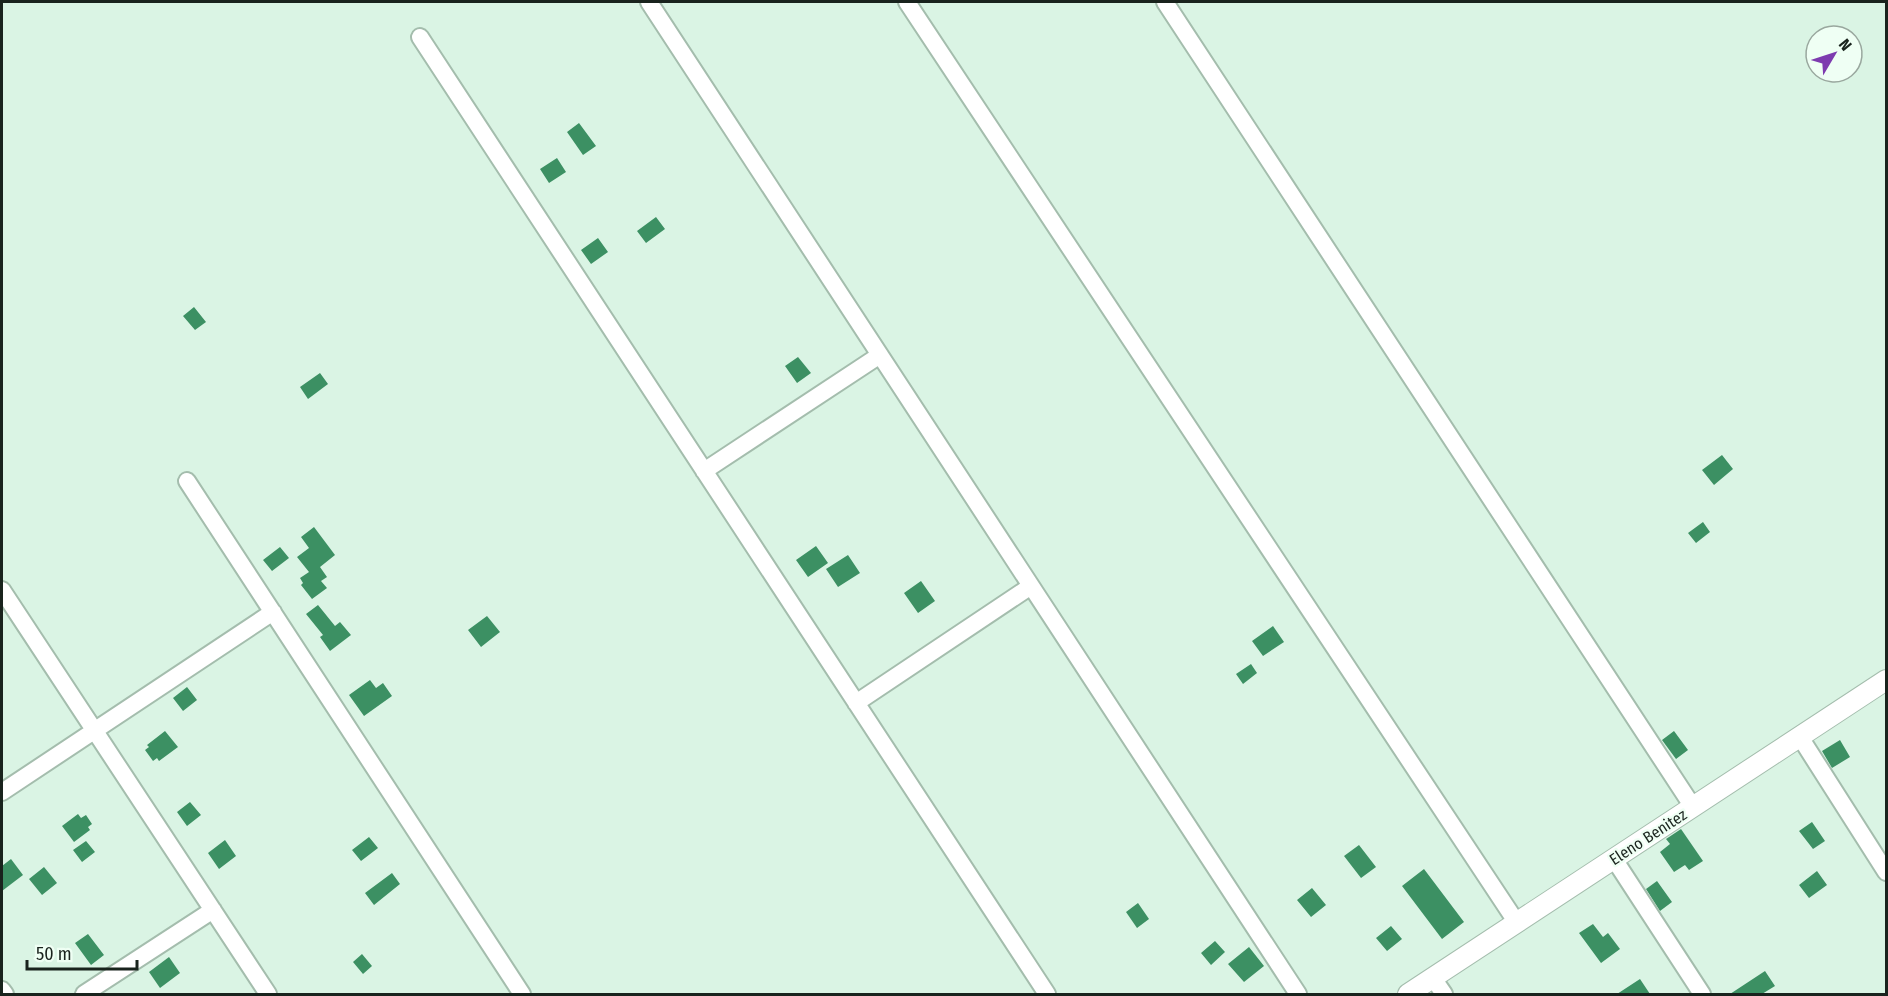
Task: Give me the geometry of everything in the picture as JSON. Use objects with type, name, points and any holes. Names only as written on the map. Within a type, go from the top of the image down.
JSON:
[{"type":"street","points":[[649,2],[1298,994]]},
{"type":"street","points":[[907,2],[1517,923]]},
{"type":"street","points":[[1165,2],[1693,807]]},
{"type":"street","points":[[420,37],[1047,994]]},
{"type":"street","points":[[704,471],[880,355]]},
{"type":"street","points":[[187,481],[522,994]]},
{"type":"street","points":[[856,703],[1031,586]]},
{"type":"street","points":[[2,590],[268,994]]},
{"type":"street","points":[[2,792],[273,612]]},
{"type":"street","name":"Eleno Benitez","points":[[1408,994],[1887,680]]},
{"type":"street","points":[[1800,737],[1887,872]]},
{"type":"street","points":[[1614,859],[1702,994]]},
{"type":"street","points":[[84,994],[213,910]]},
{"type":"street","points":[[1434,978],[1444,994]]},
{"type":"street","points":[[2,990],[5,994]]},
{"type":"building","points":[[579,123],[596,146],[583,155],[567,132]]},
{"type":"building","points":[[557,158],[566,172],[549,183],[540,169]]},
{"type":"building","points":[[656,217],[665,229],[646,243],[637,231]]},
{"type":"building","points":[[598,238],[608,252],[591,264],[581,250]]},
{"type":"building","points":[[194,307],[206,322],[195,330],[183,316]]},
{"type":"building","points":[[798,357],[811,373],[797,383],[785,366]]},
{"type":"building","points":[[320,373],[328,384],[308,399],[300,387]]},
{"type":"building","points":[[1722,455],[1733,469],[1714,485],[1702,470]]},
{"type":"building","points":[[1703,522],[1710,532],[1696,543],[1688,533]]},
{"type":"building","points":[[314,527],[335,555],[320,567],[327,577],[321,581],[327,588],[312,599],[301,585],[303,583],[300,578],[309,572],[297,557],[309,548],[301,537]]},
{"type":"building","points":[[816,546],[828,563],[808,577],[796,560]]},
{"type":"building","points":[[280,547],[289,558],[272,571],[263,560]]},
{"type":"building","points":[[848,555],[860,573],[838,587],[826,569]]},
{"type":"building","points":[[921,581],[935,601],[918,613],[904,593]]},
{"type":"building","points":[[318,605],[335,626],[340,622],[351,635],[330,651],[320,637],[323,635],[306,614]]},
{"type":"building","points":[[487,616],[500,632],[481,647],[468,630]]},
{"type":"building","points":[[1273,626],[1284,642],[1263,656],[1252,641]]},
{"type":"building","points":[[1251,664],[1257,673],[1243,684],[1236,674]]},
{"type":"building","points":[[370,680],[376,688],[383,683],[392,696],[364,716],[349,695]]},
{"type":"building","points":[[187,687],[197,700],[183,711],[173,698]]},
{"type":"building","points":[[165,731],[178,747],[159,761],[157,758],[153,761],[145,750],[149,747],[147,745]]},
{"type":"building","points":[[1674,731],[1688,750],[1676,759],[1662,740]]},
{"type":"building","points":[[1840,740],[1850,757],[1832,768],[1822,751]]},
{"type":"building","points":[[190,802],[201,815],[187,826],[177,812]]},
{"type":"building","points":[[78,814],[81,818],[86,815],[92,824],[88,827],[90,830],[74,842],[62,826]]},
{"type":"building","points":[[1812,822],[1825,841],[1813,849],[1799,831]]},
{"type":"building","points":[[1681,829],[1703,861],[1689,870],[1685,865],[1674,872],[1660,852],[1670,844],[1666,839]]},
{"type":"building","points":[[369,837],[378,848],[361,861],[352,850]]},
{"type":"building","points":[[225,840],[236,856],[219,869],[208,853]]},
{"type":"building","points":[[86,841],[95,852],[82,862],[73,850]]},
{"type":"building","points":[[1359,845],[1376,867],[1361,878],[1344,856]]},
{"type":"building","points":[[11,859],[23,875],[2,891],[2,866]]},
{"type":"building","points":[[44,867],[57,883],[42,895],[29,879]]},
{"type":"building","points":[[1424,869],[1464,922],[1442,939],[1402,886]]},
{"type":"building","points":[[1817,871],[1827,885],[1809,898],[1799,885]]},
{"type":"building","points":[[392,873],[400,884],[374,905],[365,893]]},
{"type":"building","points":[[1657,881],[1672,902],[1660,911],[1646,889]]},
{"type":"building","points":[[1312,888],[1326,905],[1311,917],[1297,900]]},
{"type":"building","points":[[1138,903],[1149,919],[1137,928],[1126,912]]},
{"type":"building","points":[[1593,924],[1603,937],[1608,933],[1620,949],[1601,963],[1579,933]]},
{"type":"building","points":[[1391,926],[1402,939],[1387,951],[1376,938]]},
{"type":"building","points":[[88,934],[104,955],[91,965],[75,943]]},
{"type":"building","points":[[1215,941],[1225,952],[1211,965],[1201,953]]},
{"type":"building","points":[[1249,947],[1264,966],[1244,982],[1228,964]]},
{"type":"building","points":[[362,954],[372,966],[363,974],[353,962]]},
{"type":"building","points":[[169,957],[180,973],[160,988],[149,972]]},
{"type":"building","points":[[1765,971],[1775,986],[1762,994],[1730,994]]},
{"type":"building","points":[[1640,979],[1650,994],[1617,994]]}]
